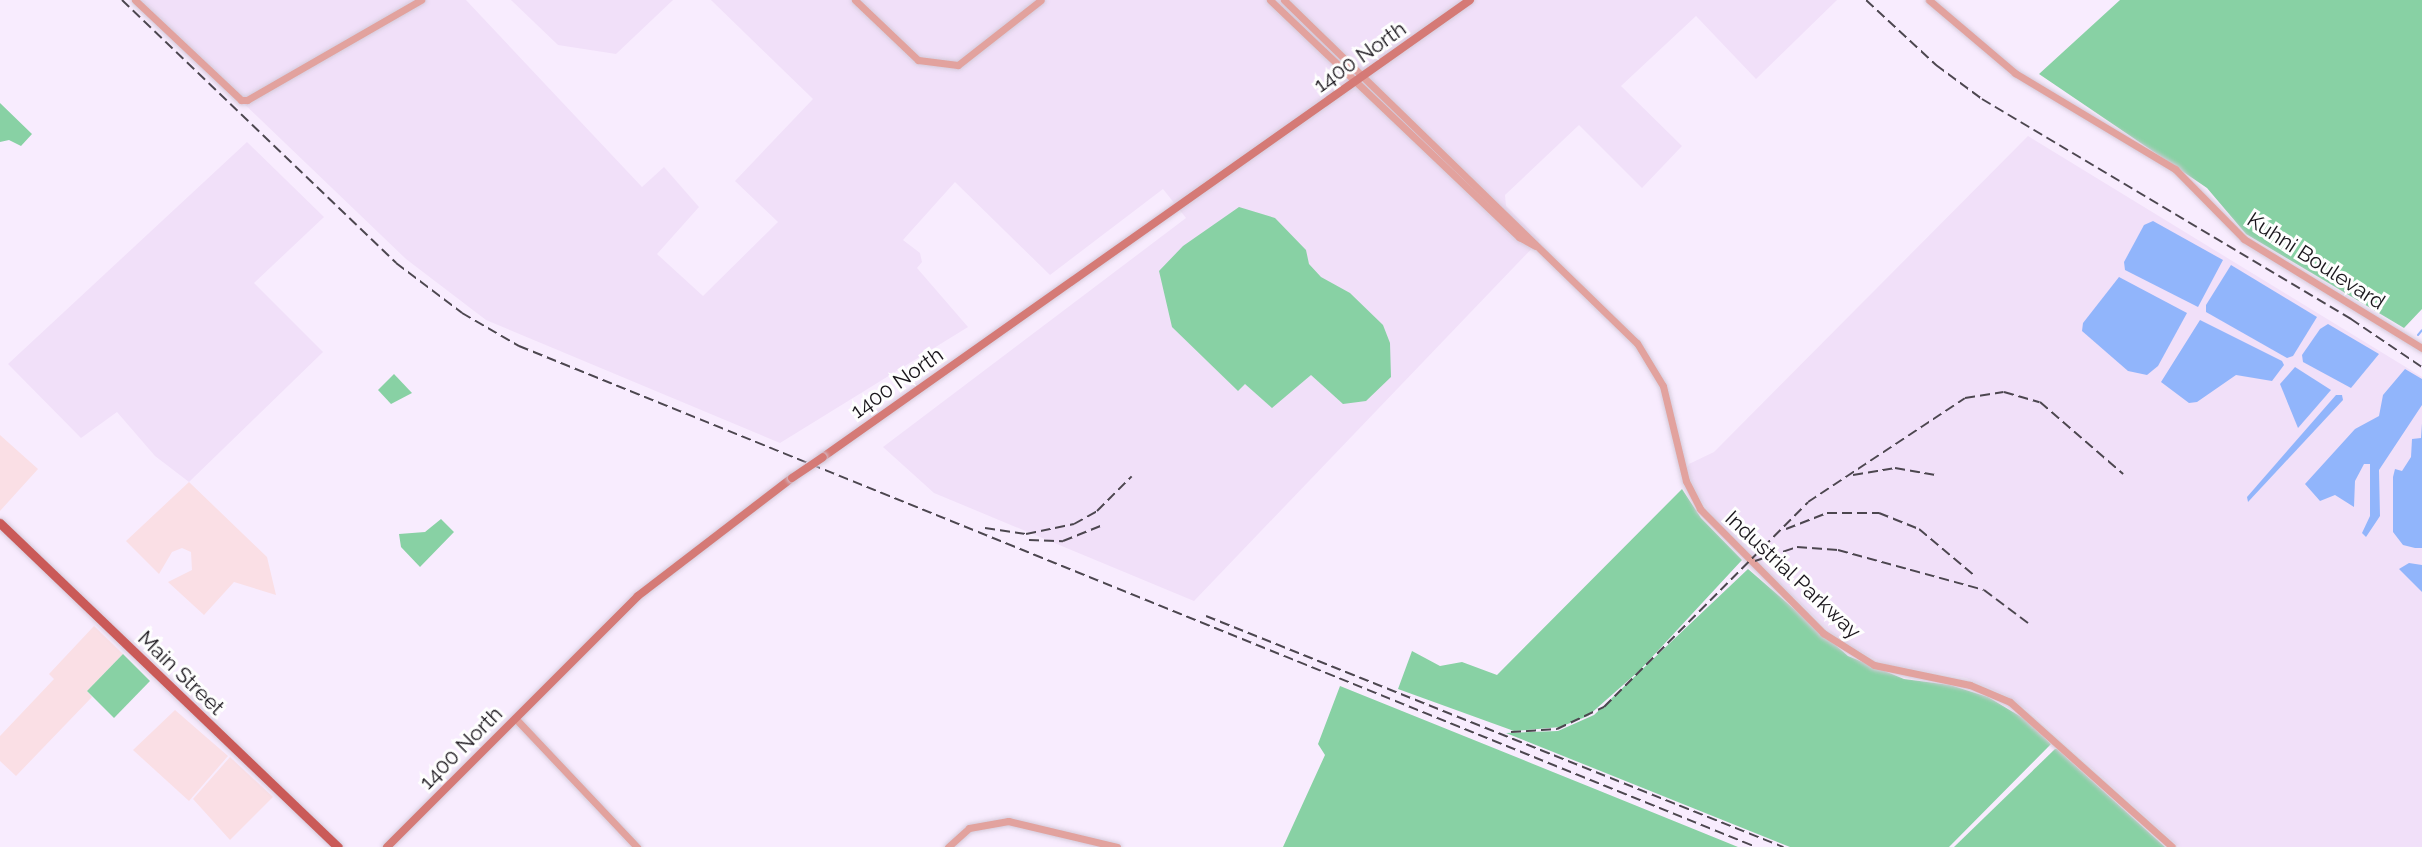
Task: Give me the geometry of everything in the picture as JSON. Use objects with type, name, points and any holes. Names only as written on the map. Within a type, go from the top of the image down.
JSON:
[{"type":"main road","name":"1400 North","points":[[387,847],[638,596],[792,478],[1470,0]]},
{"type":"main road","name":"Main Street","points":[[0,523],[338,847]]},
{"type":"street","points":[[135,0],[241,100],[261,96],[421,0]]},
{"type":"street","points":[[855,0],[918,60],[958,65],[1041,0]]},
{"type":"street","points":[[1270,0],[1359,79]]},
{"type":"street","points":[[1284,0],[1359,79]]},
{"type":"street","name":"Kuhni Boulevard","points":[[1928,0],[1990,55],[2060,102],[2175,169],[2244,239],[2422,348]]},
{"type":"street","name":"Industrial Parkway","points":[[1359,79],[1525,230],[1535,246],[1625,331],[1651,364],[1665,394],[1686,481],[1720,534],[1837,644],[1881,668],[1970,685],[2010,702],[2172,847]]},
{"type":"street","points":[[515,718],[636,847]]},
{"type":"street","points":[[948,847],[969,828],[1008,821],[1117,847]]},
{"type":"shaded area","points":[[141,0],[466,0],[642,187],[664,167],[699,207],[657,254],[703,296],[778,222],[735,181],[813,99],[711,0],[1837,0],[1756,79],[1696,16],[1621,86],[1682,146],[1642,188],[1579,125],[1505,195],[1506,206],[1540,240],[1194,601],[934,493],[883,447],[1186,218],[1163,189],[1050,275],[955,182],[903,240],[920,253],[922,262],[917,268],[968,327],[780,443],[486,320],[406,259],[162,25]]},
{"type":"shaded area","points":[[511,0],[673,0],[616,54],[558,45]]},
{"type":"shaded area","points":[[2028,136],[2422,377],[2422,847],[2179,847],[2033,714],[2005,695],[1966,678],[1887,665],[1842,643],[1723,530],[1697,495],[1686,470],[1689,464],[1714,452]]},
{"type":"shaded area","points":[[247,142],[324,217],[254,283],[323,352],[189,482],[155,456],[117,412],[81,438],[8,364]]},
{"type":"shaded area","points":[[0,435],[38,469],[0,511]]},
{"type":"shaded area","points":[[189,482],[267,557],[276,595],[234,582],[204,615],[168,582],[192,570],[191,552],[182,548],[172,552],[159,574],[126,541]]},
{"type":"shaded area","points":[[94,626],[123,654],[87,691],[92,697],[16,776],[0,761],[0,736],[54,679],[49,674]]},
{"type":"shaded area","points":[[175,710],[228,756],[189,801],[133,750]]},
{"type":"shaded area","points":[[230,757],[273,797],[230,840],[193,799]]},
{"type":"green space","points":[[2120,0],[2422,0],[2422,309],[2404,328],[2246,234],[2207,188],[2039,74]]},
{"type":"green space","points":[[0,103],[32,134],[21,146],[9,140],[0,142]]},
{"type":"green space","points":[[1239,207],[1275,218],[1306,250],[1309,264],[1321,277],[1350,293],[1383,325],[1390,343],[1391,377],[1366,401],[1343,404],[1311,375],[1272,408],[1245,384],[1238,391],[1172,327],[1159,271],[1183,246]]},
{"type":"green space","points":[[394,374],[412,393],[391,404],[378,390]]},
{"type":"green space","points":[[1682,489],[1701,518],[1742,560],[1640,670],[1588,716],[1560,727],[1514,731],[1398,689],[1412,651],[1440,666],[1462,662],[1497,675]]},
{"type":"green space","points":[[441,519],[454,532],[420,567],[401,547],[399,534],[425,532]]},
{"type":"green space","points":[[1748,569],[1848,656],[1904,679],[1950,685],[1988,697],[2023,718],[2051,744],[1949,847],[1790,847],[1506,733],[1558,731],[1594,715]]},
{"type":"green space","points":[[123,654],[150,681],[114,718],[87,691]]},
{"type":"green space","points":[[1340,686],[1738,847],[1283,847],[1325,755],[1318,744]]},
{"type":"green space","points":[[2057,749],[2165,847],[1954,847]]},
{"type":"water","points":[[2153,221],[2223,260],[2198,307],[2125,270],[2124,262],[2144,225]]},
{"type":"water","points":[[2231,265],[2317,317],[2293,356],[2287,358],[2206,312],[2206,305]]},
{"type":"water","points":[[2119,277],[2187,313],[2158,366],[2147,375],[2128,371],[2082,331],[2083,323]]},
{"type":"water","points":[[2200,320],[2282,361],[2284,365],[2272,381],[2236,375],[2197,402],[2189,403],[2161,382]]},
{"type":"water","points":[[2328,324],[2379,354],[2351,388],[2303,362],[2302,355],[2320,329]]},
{"type":"water","points":[[2295,367],[2331,390],[2298,428],[2280,384]]},
{"type":"water","points":[[2405,369],[2422,379],[2422,405],[2379,470],[2380,516],[2366,537],[2362,533],[2370,516],[2370,464],[2364,464],[2355,481],[2354,507],[2335,495],[2320,501],[2305,484],[2355,429],[2379,416],[2383,395]]},
{"type":"water","points":[[2336,395],[2342,395],[2343,400],[2248,502],[2247,497]]},
{"type":"water","points":[[2422,423],[2422,548],[2415,548],[2403,545],[2393,532],[2393,477],[2395,469],[2402,471],[2411,457],[2412,439],[2421,438]]},
{"type":"water","points":[[2409,563],[2422,565],[2422,592],[2399,569]]},
{"type":"waterway","points":[[2418,335],[2422,330]]},
{"type":"railway","points":[[122,0],[396,263],[462,313],[519,346],[1756,847]]},
{"type":"railway","points":[[1866,0],[1936,65],[1982,99],[2351,319],[2422,367]]},
{"type":"railway","points":[[1511,732],[1557,729],[1604,707],[1808,502],[1965,398],[2004,392],[2040,402],[2123,474]]},
{"type":"railway","points":[[1853,475],[1895,468],[1935,475]]},
{"type":"railway","points":[[985,528],[1026,534],[1074,524],[1097,511],[1132,476]]},
{"type":"railway","points":[[1786,529],[1827,513],[1879,513],[1919,529],[1975,576]]},
{"type":"railway","points":[[1029,540],[1063,541],[1103,525]]},
{"type":"railway","points":[[1755,561],[1797,547],[1838,550],[1984,590],[2032,626]]},
{"type":"railway","points":[[1206,616],[1783,847]]}]
